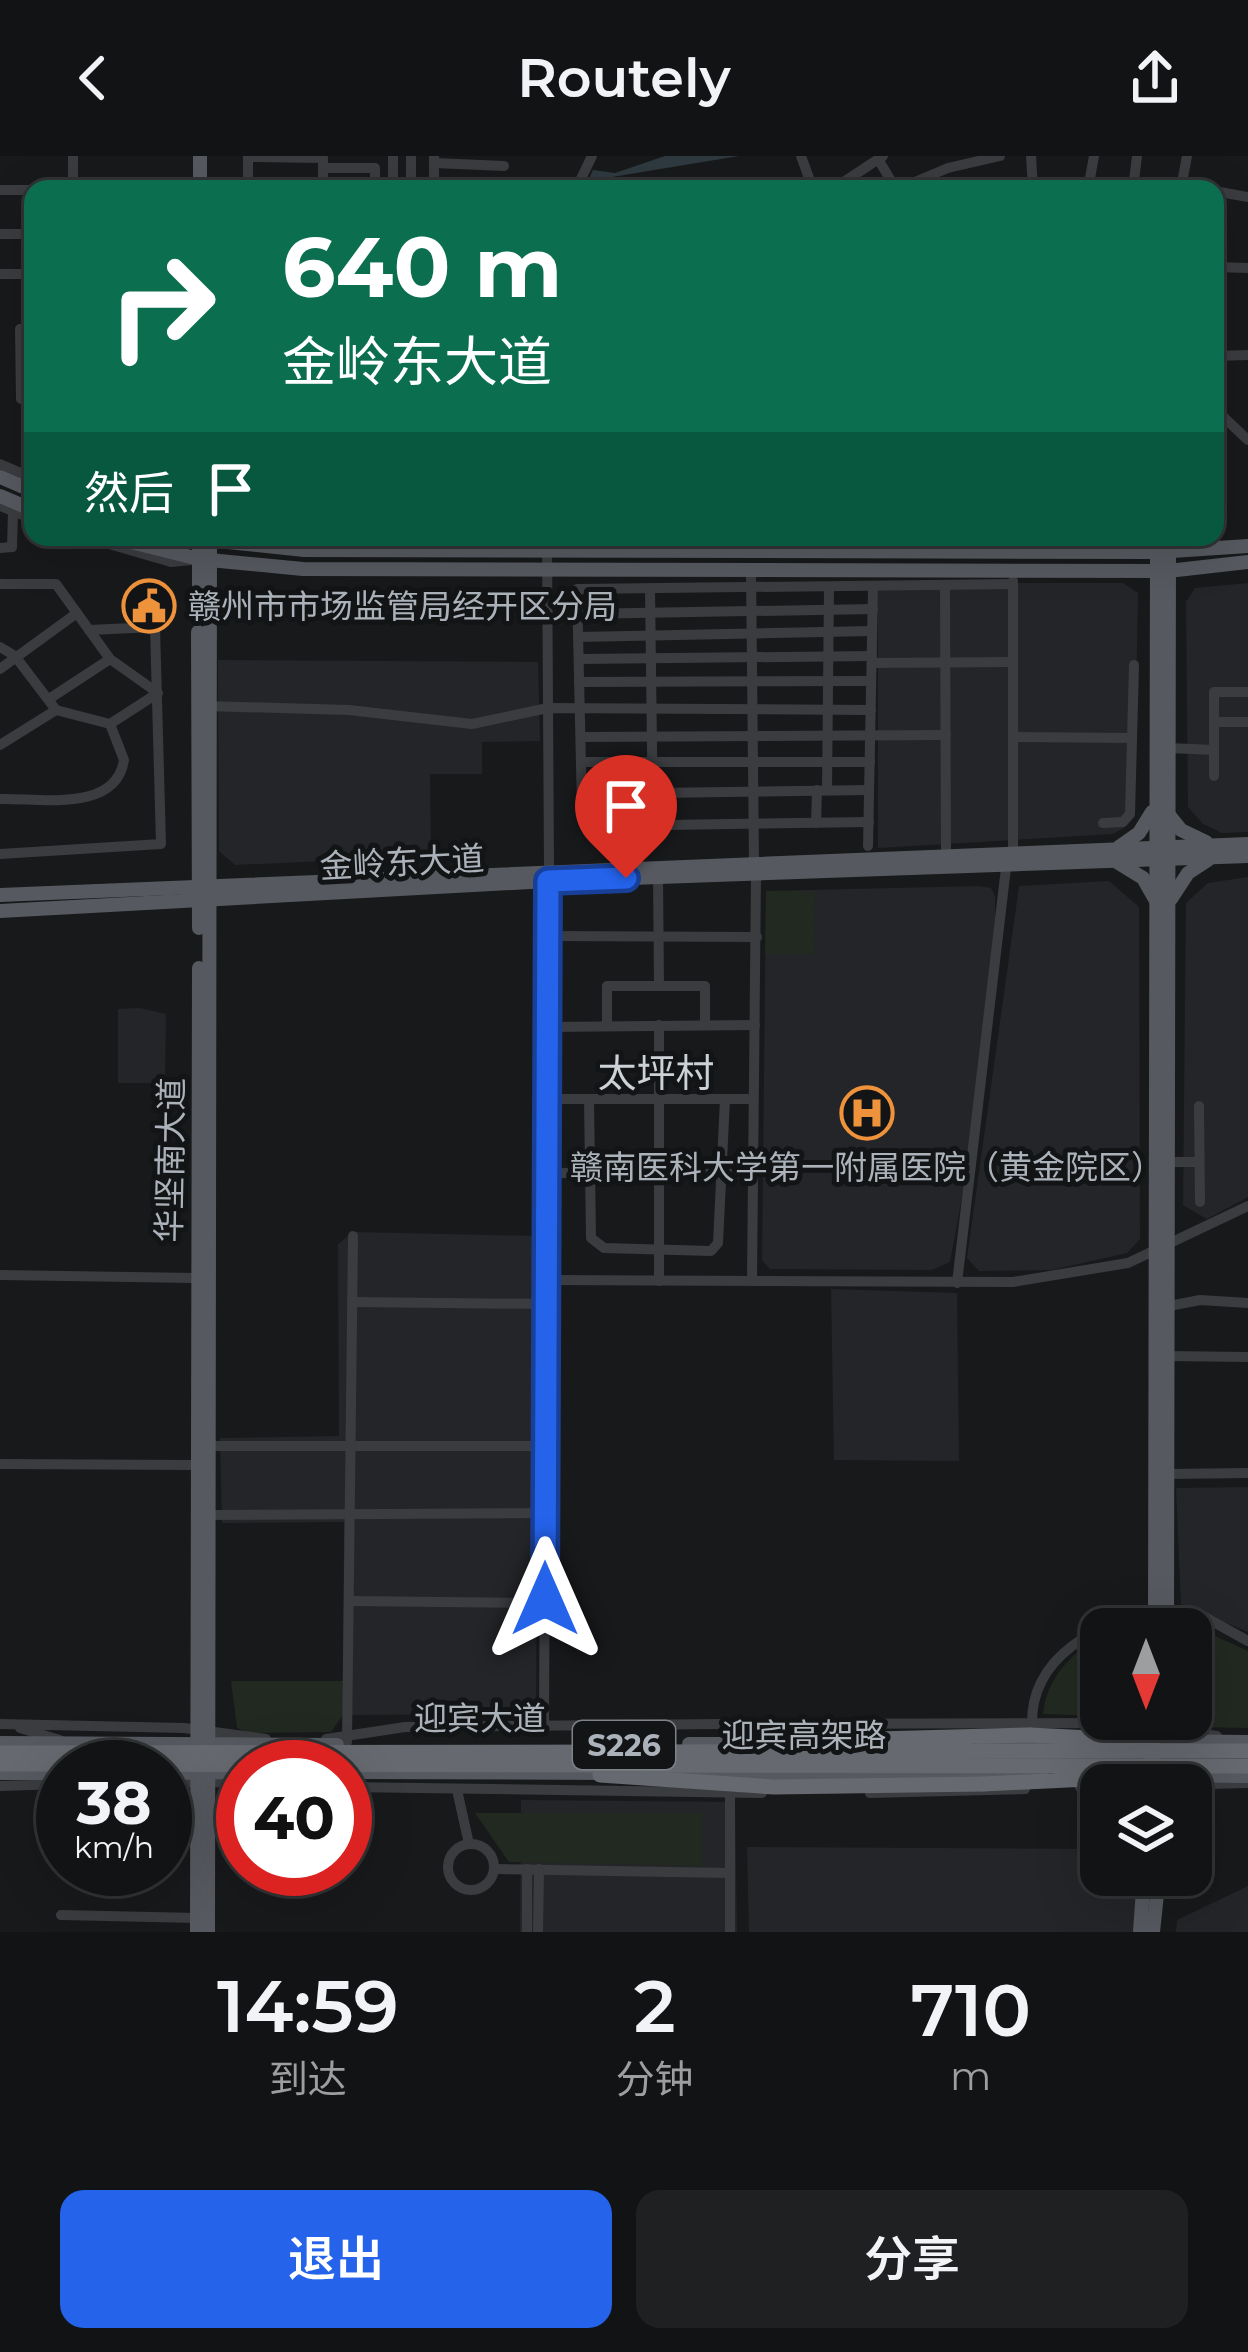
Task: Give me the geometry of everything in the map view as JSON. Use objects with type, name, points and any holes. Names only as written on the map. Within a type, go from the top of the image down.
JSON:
[{"type":"highway","points":[[547,1754],[1080,1729]]},
{"type":"highway","name":"迎宾高架路","points":[[0,1753],[547,1754],[1248,1743]]},
{"type":"highway","points":[[405,1765],[774,1786],[1080,1782]]},
{"type":"highway","name":"迎宾高架路","points":[[192,1767],[1248,1766]]},
{"type":"highway","name":"迎宾高架路","points":[[1,1777],[36,1772]]},
{"type":"main road","points":[[144,546],[248,564],[546,572],[751,569],[1013,576],[1248,562]]},
{"type":"main road","name":"华坚南大道","points":[[202,1736],[209,1515],[203,546]]},
{"type":"main road","points":[[244,546],[299,546]]},
{"type":"main road","points":[[1042,546],[1163,552],[1248,546]]},
{"type":"main road","points":[[158,550],[179,562],[204,590],[226,569],[248,564]]},
{"type":"main road","points":[[1161,1608],[1162,853],[1155,759],[1163,552]]},
{"type":"main road","points":[[1162,570],[1169,748],[1162,853]]},
{"type":"main road","points":[[1155,801],[1144,827],[1114,854],[1143,878],[1162,909],[1168,1162],[1160,1249],[1168,1474],[1161,1608]]},
{"type":"main road","points":[[1168,814],[1187,835],[1219,851],[1248,856]]},
{"type":"main road","points":[[1162,909],[1182,878],[1219,851],[1248,844]]},
{"type":"main road","name":"金岭东大道","points":[[0,911],[549,875],[1219,851]]},
{"type":"main road","points":[[203,855],[252,892],[204,934],[191,916],[161,897],[203,855]]},
{"type":"main road","name":"金岭东大道","points":[[549,875],[658,876],[946,858],[1010,861]]},
{"type":"main road","name":"金岭东大道","points":[[0,895],[161,897]]},
{"type":"main road","name":"华坚南大道","points":[[202,1778],[195,1278],[204,934]]},
{"type":"main road","name":"迎宾大道","points":[[372,1742],[1080,1731]]},
{"type":"main road","name":"迎宾大道","points":[[126,1740],[202,1736],[299,1740]]},
{"type":"main road","name":"迎宾大道","points":[[1212,1738],[1248,1743]]},
{"type":"main road","name":"迎宾大道","points":[[0,1743],[36,1743]]},
{"type":"main road","name":"迎宾大道","points":[[372,1772],[1080,1780]]},
{"type":"main road","points":[[192,1777],[216,1776]]},
{"type":"main road","points":[[197,1925],[202,1778]]},
{"type":"main road","points":[[202,1778],[208,1932]]},
{"type":"main road","name":"迎宾大道","points":[[1212,1781],[1243,1781]]},
{"type":"main road","points":[[1140,1932],[1143,1896]]},
{"type":"main road","points":[[1153,1932],[1157,1896]]},
{"type":"street","points":[[918,180],[948,167],[1000,156]]},
{"type":"street","points":[[248,180],[248,157],[323,158],[323,180]]},
{"type":"street","points":[[847,180],[880,158]]},
{"type":"street","points":[[434,159],[504,166]]},
{"type":"street","points":[[323,168],[375,168],[375,180]]},
{"type":"street","points":[[24,329],[20,329],[24,399]]},
{"type":"street","points":[[1224,417],[1248,440]]},
{"type":"street","points":[[0,506],[24,513]]},
{"type":"street","points":[[0,548],[12,548],[14,512]]},
{"type":"street","points":[[119,546],[179,562],[204,559]]},
{"type":"street","points":[[544,1727],[547,546]]},
{"type":"street","points":[[751,569],[752,824],[758,937],[752,1280]]},
{"type":"street","points":[[869,823],[598,826],[582,809],[577,589],[873,588],[1013,576],[1010,861],[957,1283]]},
{"type":"street","points":[[0,584],[56,584],[110,659],[158,693]]},
{"type":"street","points":[[945,585],[946,858]]},
{"type":"street","points":[[650,588],[653,825]]},
{"type":"street","points":[[816,823],[827,762],[829,588]]},
{"type":"street","points":[[868,846],[873,588]]},
{"type":"street","points":[[578,614],[872,609]]},
{"type":"street","points":[[0,669],[76,613]]},
{"type":"street","points":[[0,854],[161,844],[155,627],[89,631]]},
{"type":"street","points":[[578,637],[872,631]]},
{"type":"street","points":[[0,647],[15,656],[52,705],[110,724]]},
{"type":"street","points":[[579,659],[828,656],[1013,662]]},
{"type":"street","points":[[0,745],[110,659]]},
{"type":"street","points":[[1102,823],[1123,822],[1130,814],[1134,665]]},
{"type":"street","points":[[579,682],[871,680]]},
{"type":"street","points":[[1214,776],[1214,692],[1248,692]]},
{"type":"street","points":[[110,724],[158,693]]},
{"type":"street","points":[[202,706],[349,710],[472,724],[548,708],[871,710]]},
{"type":"street","points":[[1214,722],[1248,722]]},
{"type":"street","points":[[0,799],[106,792],[124,760],[110,724]]},
{"type":"street","points":[[581,737],[946,735]]},
{"type":"street","points":[[1013,737],[1132,738]]},
{"type":"street","points":[[1169,748],[1214,750]]},
{"type":"street","points":[[1132,760],[1155,759]]},
{"type":"street","points":[[581,762],[870,762]]},
{"type":"street","points":[[582,794],[869,790]]},
{"type":"street","points":[[658,876],[659,985]]},
{"type":"street","points":[[548,936],[758,937]]},
{"type":"street","points":[[607,1025],[607,986],[659,985],[705,986],[705,1025]]},
{"type":"street","points":[[659,1025],[659,1281]]},
{"type":"street","points":[[548,1027],[755,1025]]},
{"type":"street","points":[[547,1099],[753,1099]]},
{"type":"street","points":[[590,1100],[591,1238],[604,1248],[711,1251],[718,1244],[725,1099]]},
{"type":"street","points":[[1199,1106],[1200,1202]]},
{"type":"street","points":[[1168,1162],[1199,1162]]},
{"type":"street","points":[[547,1173],[752,1174]]},
{"type":"street","points":[[546,1280],[957,1283],[1094,1273],[1160,1249],[1248,1205]]},
{"type":"street","points":[[348,1740],[353,1236]]},
{"type":"street","points":[[0,1275],[195,1278]]},
{"type":"street","points":[[1165,1307],[1200,1300],[1248,1303]]},
{"type":"street","points":[[352,1302],[546,1304]]},
{"type":"street","points":[[1166,1356],[1248,1357]]},
{"type":"street","points":[[209,1446],[546,1446]]},
{"type":"street","points":[[0,1464],[195,1465]]},
{"type":"street","points":[[1168,1474],[1248,1472]]},
{"type":"street","points":[[209,1515],[545,1513]]},
{"type":"street","points":[[349,1601],[526,1603]]},
{"type":"street","points":[[1212,1621],[1248,1641]]},
{"type":"street","points":[[356,1740],[405,1727],[1031,1729],[1032,1705],[1056,1658],[1080,1641]]},
{"type":"street","points":[[3,1724],[202,1736]]},
{"type":"street","points":[[3,1724],[59,1740]]},
{"type":"street","points":[[1212,1736],[1248,1743]]},
{"type":"street","points":[[1,1777],[36,1781]]},
{"type":"street","points":[[192,1779],[216,1779]]},
{"type":"street","points":[[372,1788],[982,1793],[1080,1787]]},
{"type":"street","points":[[457,1790],[470,1844]]},
{"type":"street","points":[[730,1792],[730,1932]]},
{"type":"street","points":[[470,1844],[485,1848],[494,1869],[480,1889],[455,1884],[448,1862],[456,1849],[470,1844]]},
{"type":"street","points":[[494,1869],[728,1873]]},
{"type":"street","points":[[527,1932],[533,1869]]},
{"type":"street","points":[[533,1869],[538,1932]]},
{"type":"street","points":[[61,1915],[197,1925]]},
{"type":"street","points":[[108,1918],[108,1932]]},
{"type":"shaded area","points":[[665,156],[739,156],[588,180],[593,170],[615,173]]},
{"type":"shaded area","points":[[878,583],[1123,583],[1138,593],[1134,817],[1124,828],[1113,834],[878,848]]},
{"type":"shaded area","points":[[1248,583],[1248,832],[1222,833],[1203,824],[1188,807],[1186,602],[1195,588]]},
{"type":"shaded area","points":[[218,660],[538,662],[540,741],[482,742],[482,774],[430,774],[431,856],[235,865],[219,851]]},
{"type":"shaded area","points":[[1248,877],[1248,1197],[1207,1219],[1183,1205],[1186,903],[1208,883]]},
{"type":"shaded area","points":[[1109,881],[1139,907],[1140,1239],[1127,1253],[1052,1270],[979,1271],[967,1258],[1019,886]]},
{"type":"shaded area","name":"赣南医科大学第一附属医院（黄金院区）","points":[[991,888],[995,896],[995,934],[969,1159],[950,1262],[932,1270],[770,1269],[762,1260],[766,891]]},
{"type":"shaded area","points":[[766,891],[815,891],[814,954],[765,954]]},
{"type":"shaded area","points":[[118,1009],[166,1014],[165,1083],[118,1083]]},
{"type":"shaded area","points":[[353,1232],[539,1236],[536,1714],[343,1715],[344,1522],[222,1523],[220,1438],[339,1436],[338,1244]]},
{"type":"shaded area","points":[[831,1289],[957,1293],[959,1461],[834,1460]]},
{"type":"shaded area","points":[[1248,1487],[1248,1632],[1212,1617],[1212,1608],[1181,1604],[1176,1488]]},
{"type":"shaded area","points":[[1212,1635],[1248,1651],[1248,1728],[1212,1727]]},
{"type":"shaded area","points":[[1080,1650],[1080,1715],[1043,1714],[1049,1689]]},
{"type":"shaded area","points":[[231,1681],[345,1681],[343,1715],[331,1732],[249,1733],[237,1728]]},
{"type":"shaded area","points":[[521,1800],[735,1802],[737,1932],[520,1932]]},
{"type":"shaded area","points":[[475,1813],[702,1813],[702,1866],[509,1862]]},
{"type":"shaded area","points":[[747,1847],[1080,1849],[1080,1896],[1138,1896],[1134,1932],[749,1932]]},
{"type":"shaded area","points":[[1248,1886],[1248,1932],[1176,1932],[1177,1920]]},
{"type":"place","name":"赣州市市场监管局经开区分局","points":[[149,606]]},
{"type":"place","name":"赣南医科大学第一附属医院（黄金院区）","points":[[867,1113]]},
{"type":"district","name":"太坪村","points":[[656,1073]]},
{"type":"route","points":[[545,1599],[548,881],[626,878]]}]
